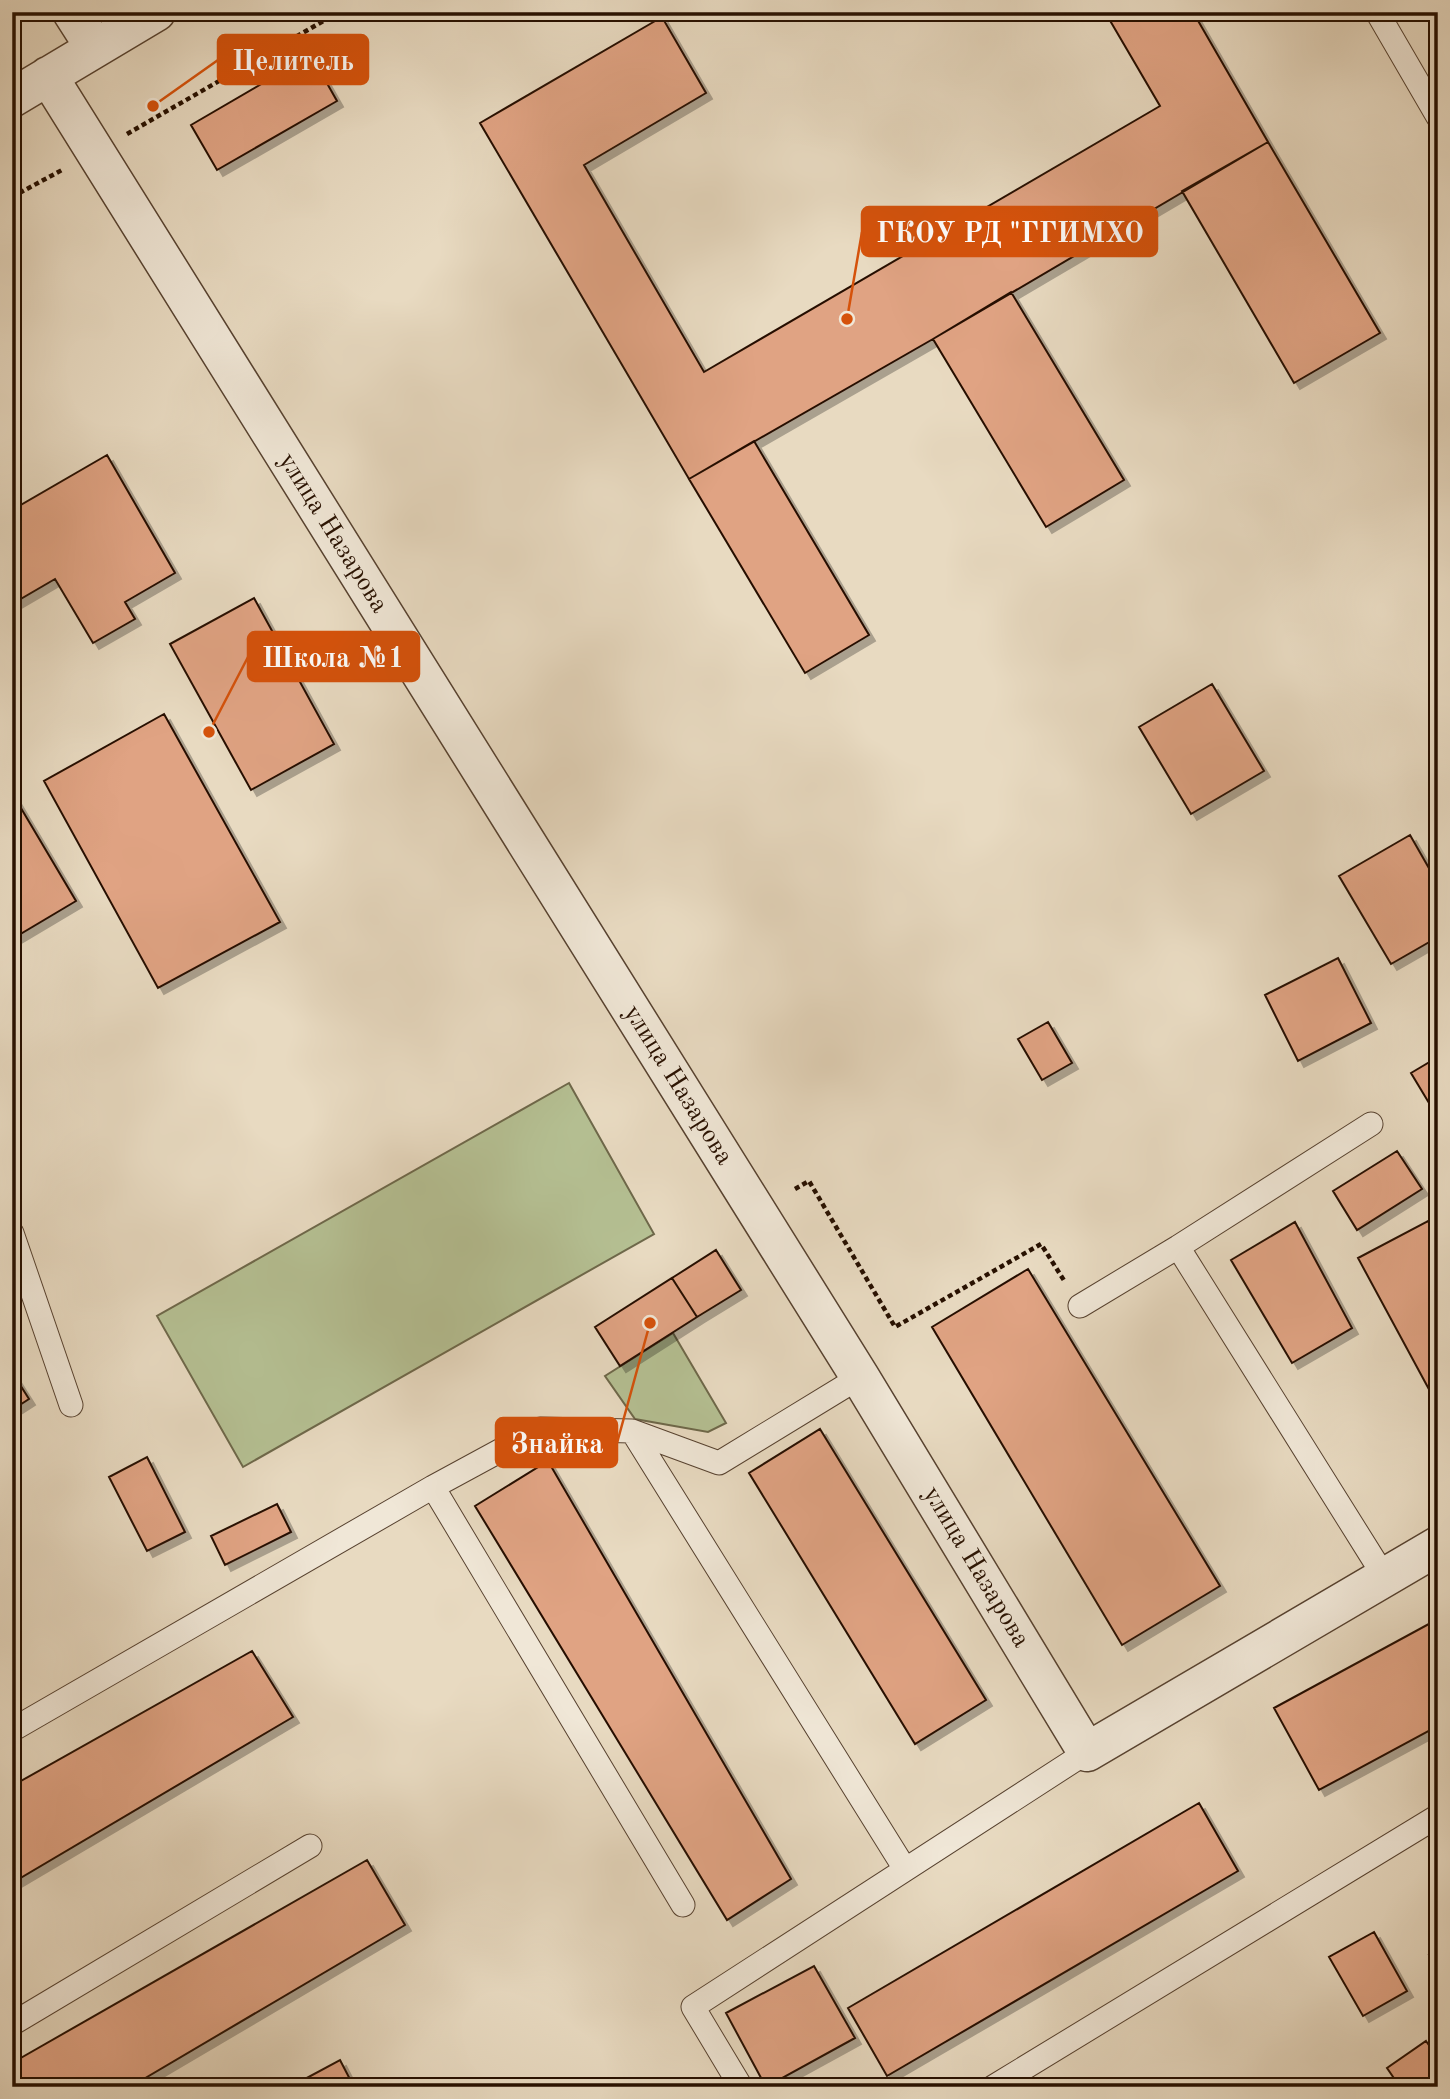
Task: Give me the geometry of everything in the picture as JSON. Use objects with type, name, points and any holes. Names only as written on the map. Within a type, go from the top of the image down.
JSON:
[{"type":"street","points":[[72,12],[95,48]]},
{"type":"street","points":[[12,98],[156,12]]},
{"type":"street","name":"улица Назарова","points":[[48,76],[860,1377],[1087,1752]]},
{"type":"street","points":[[1087,1752],[1438,1546]]},
{"type":"lane","points":[[1377,12],[1438,117]]},
{"type":"lane","points":[[1080,1306],[1371,1124]]},
{"type":"lane","points":[[12,1233],[71,1405]]},
{"type":"lane","points":[[1178,1247],[1384,1576]]},
{"type":"lane","points":[[12,1730],[433,1487],[540,1429],[632,1431],[719,1463],[860,1377]]},
{"type":"lane","points":[[632,1431],[905,1869]]},
{"type":"lane","points":[[433,1487],[683,1905]]},
{"type":"lane","points":[[741,2087],[693,2007],[1087,1752]]},
{"type":"lane","points":[[993,2087],[1438,1816]]},
{"type":"lane","points":[[12,2024],[310,1846]]},
{"type":"path","points":[[12,197],[96,152],[339,12]]},
{"type":"path","points":[[795,1189],[809,1181],[895,1327],[1041,1244],[1080,1306]]},
{"type":"green space","points":[[569,1083],[654,1234],[243,1467],[157,1316]]},
{"type":"green space","points":[[673,1333],[726,1423],[708,1432],[635,1419],[605,1376]]},
{"type":"building","points":[[1105,12],[1193,12],[1268,142],[689,479],[480,123],[662,17],[706,93],[584,165],[704,372],[1160,106]]},
{"type":"building","points":[[311,55],[337,101],[217,170],[191,125]]},
{"type":"building","points":[[1268,142],[1380,333],[1294,383],[1182,191]]},
{"type":"building","points":[[1011,292],[1124,480],[1046,527],[933,339]]},
{"type":"building","points":[[754,441],[869,635],[805,673],[689,479]]},
{"type":"building","points":[[107,455],[175,573],[125,602],[135,619],[93,643],[55,579],[12,604],[12,510]]},
{"type":"building","points":[[254,598],[334,744],[251,790],[170,644]]},
{"type":"building","points":[[1212,684],[1264,771],[1191,814],[1139,727]]},
{"type":"building","points":[[164,714],[280,922],[158,988],[44,781]]},
{"type":"building","points":[[12,793],[76,901],[12,939]]},
{"type":"building","points":[[1410,835],[1438,884],[1438,937],[1391,964],[1339,876]]},
{"type":"building","points":[[1338,958],[1371,1023],[1298,1061],[1265,995]]},
{"type":"building","points":[[1048,1022],[1072,1063],[1042,1080],[1018,1039]]},
{"type":"building","points":[[1438,1057],[1438,1118],[1411,1073]]},
{"type":"building","points":[[1397,1151],[1422,1189],[1357,1230],[1333,1191]]},
{"type":"building","points":[[1428,1221],[1438,1239],[1438,1406],[1358,1258]]},
{"type":"building","points":[[1295,1222],[1352,1328],[1292,1363],[1231,1260]]},
{"type":"building","points":[[716,1250],[741,1290],[697,1317],[672,1278]]},
{"type":"building","points":[[1028,1269],[1220,1586],[1122,1645],[932,1327]]},
{"type":"building","points":[[672,1278],[697,1317],[620,1366],[595,1327]]},
{"type":"building","points":[[12,1372],[29,1399],[12,1410]]},
{"type":"building","points":[[820,1429],[986,1700],[915,1744],[749,1473]]},
{"type":"building","points":[[147,1457],[185,1532],[147,1551],[109,1477]]},
{"type":"building","points":[[548,1461],[791,1879],[727,1920],[475,1506]]},
{"type":"building","points":[[277,1504],[291,1532],[225,1565],[211,1536]]},
{"type":"building","points":[[1438,1619],[1438,1726],[1319,1790],[1274,1708]]},
{"type":"building","points":[[252,1651],[293,1717],[12,1883],[12,1786]]},
{"type":"building","points":[[1199,1803],[1238,1871],[887,2076],[848,2008]]},
{"type":"building","points":[[367,1860],[405,1925],[130,2087],[12,2087],[12,2063]]},
{"type":"building","points":[[1374,1932],[1407,1991],[1363,2016],[1329,1957]]},
{"type":"building","points":[[1438,1950],[1438,1971],[1429,1955]]},
{"type":"building","points":[[814,1966],[855,2038],[766,2087],[726,2013]]},
{"type":"building","points":[[1426,2041],[1438,2058],[1438,2087],[1400,2087],[1387,2068]]},
{"type":"building","points":[[340,2060],[354,2087],[290,2087]]},
{"type":"place","name":"Целитель","points":[[153,106]]},
{"type":"place","name":"ГКОУ РД \"ГГИМХО","points":[[847,319]]},
{"type":"place","name":"Школа №1","points":[[209,732]]},
{"type":"place","name":"Знайка","points":[[650,1323]]}]
